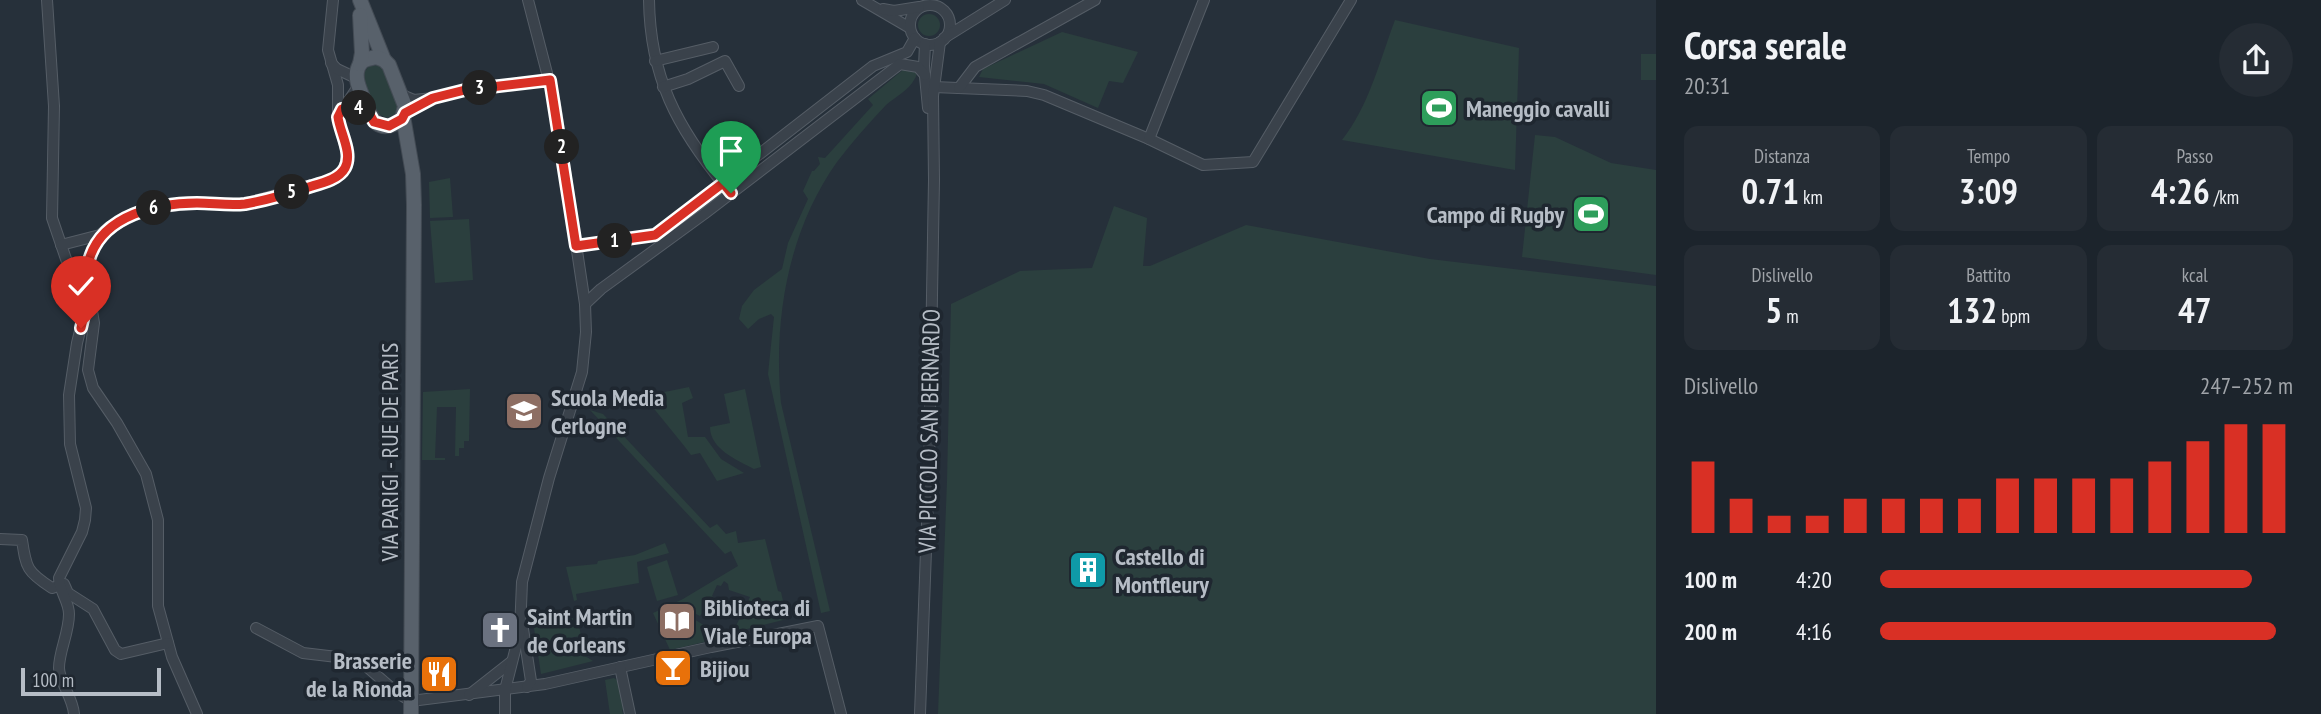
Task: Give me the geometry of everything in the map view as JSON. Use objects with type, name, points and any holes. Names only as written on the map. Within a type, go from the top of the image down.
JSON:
[{"type":"main road","name":"VIA PARIGI - RUE DE PARIS","points":[[359,0],[378,49],[389,65],[400,94],[414,174],[411,708]]},
{"type":"main road","name":"VIA PARIGI - RUE DE PARIS","points":[[358,82],[362,53],[359,0]]},
{"type":"main road","points":[[360,64],[369,58],[384,60]]},
{"type":"main road","points":[[358,82],[368,111]]},
{"type":"main road","name":"VIA PARIGI - RUE DE PARIS","points":[[368,111],[374,122],[386,126],[400,138],[414,191]]},
{"type":"main road","points":[[386,126],[394,125],[404,115]]},
{"type":"street","points":[[47,0],[54,106],[52,218],[61,245],[86,294],[94,323],[88,370],[93,388],[146,474],[158,520],[158,606],[168,643],[197,714]]},
{"type":"street","points":[[74,714],[74,706],[59,669],[67,637],[69,610],[59,586],[59,578],[82,532],[85,520],[86,508],[71,444],[69,395],[86,294],[88,263],[100,235],[108,228],[147,209],[196,203],[243,204],[296,191],[337,177],[345,168],[348,158],[338,85],[328,50],[333,0]]},
{"type":"street","points":[[528,0],[550,80],[585,304],[586,332],[582,372],[522,582],[521,615],[528,681]]},
{"type":"street","points":[[649,0],[649,29],[663,87],[675,115],[731,193]]},
{"type":"street","points":[[862,0],[919,40],[942,40],[1005,0]]},
{"type":"street","name":"VIA PICCOLO SAN BERNARDO","points":[[934,149],[936,110],[941,99],[975,67],[1094,0]]},
{"type":"street","points":[[1149,139],[1204,0]]},
{"type":"street","points":[[934,88],[1044,94],[1203,165],[1253,162],[1351,0]]},
{"type":"street","points":[[877,8],[907,10],[926,3],[939,7],[950,22],[949,31],[942,40]]},
{"type":"street","points":[[585,304],[601,289],[911,57],[919,40],[911,19],[915,11],[926,3]]},
{"type":"street","points":[[576,246],[655,235],[873,66],[907,52],[919,40]]},
{"type":"street","name":"VIA PICCOLO SAN BERNARDO","points":[[919,40],[929,83],[934,88]]},
{"type":"street","name":"VIA PICCOLO SAN BERNARDO","points":[[919,40],[934,149]]},
{"type":"street","name":"VIA PICCOLO SAN BERNARDO","points":[[920,714],[929,469],[934,88],[942,40]]},
{"type":"street","points":[[655,61],[713,47]]},
{"type":"street","points":[[663,87],[688,79],[724,61],[739,86]]},
{"type":"street","points":[[331,63],[348,66],[360,64]]},
{"type":"street","points":[[331,63],[358,82],[340,113]]},
{"type":"street","points":[[900,64],[918,67],[925,75]]},
{"type":"street","points":[[400,94],[414,100],[465,90],[550,80]]},
{"type":"street","points":[[404,115],[433,98]]},
{"type":"street","points":[[340,113],[356,107],[368,111]]},
{"type":"street","points":[[61,245],[100,235]]},
{"type":"street","points":[[0,538],[22,540],[26,566],[34,577],[52,588],[64,584],[68,593],[93,608],[116,650],[121,654],[168,643]]},
{"type":"street","points":[[505,714],[505,690],[521,615]]},
{"type":"street","points":[[256,628],[303,653],[337,657],[366,666],[411,708],[505,690],[528,681],[545,684],[818,626],[841,714]]},
{"type":"street","points":[[469,695],[513,660],[519,660],[528,681]]},
{"type":"street","points":[[620,667],[630,714]]},
{"type":"green space","points":[[929,14],[937,17],[940,25],[937,33],[929,36],[921,33],[918,25],[921,17]]},
{"type":"green space","name":"Maneggio cavalli","points":[[1395,20],[1519,48],[1515,170],[1342,140],[1367,98]]},
{"type":"green space","points":[[1062,32],[1138,52],[1123,83],[1109,81],[1098,108],[1044,84],[979,77],[983,69]]},
{"type":"green space","points":[[1641,54],[1656,54],[1656,80],[1641,80]]},
{"type":"green space","points":[[379,65],[384,68],[399,105],[396,114],[387,118],[374,112],[362,75],[369,66]]},
{"type":"green space","points":[[904,69],[916,70],[912,84],[886,105],[861,133],[837,162],[820,189],[806,217],[796,247],[782,308],[779,340],[781,403],[830,611],[821,613],[768,374],[774,317],[771,314],[759,319],[748,329],[739,319],[742,306],[754,290],[782,269],[788,243],[808,199],[803,191],[812,171],[820,164],[818,157],[825,158],[873,105],[868,99]]},
{"type":"green space","name":"Campo di Rugby","points":[[1535,135],[1555,137],[1611,163],[1656,170],[1656,275],[1522,257]]},
{"type":"green space","points":[[450,178],[453,217],[430,218],[429,182]]},
{"type":"green space","points":[[1114,206],[1147,218],[1143,266],[1150,266],[1246,225],[1430,259],[1656,286],[1656,714],[938,714],[951,304],[1020,271],[1092,268]]},
{"type":"green space","points":[[469,219],[473,280],[435,283],[430,221]]},
{"type":"green space","points":[[689,387],[693,398],[682,403],[688,437],[705,437],[721,459],[744,473],[717,481],[700,453],[691,455],[645,396]]},
{"type":"green space","points":[[470,389],[469,441],[464,441],[464,448],[459,448],[459,456],[455,456],[456,407],[437,407],[435,458],[445,460],[422,460],[423,392]]},
{"type":"green space","points":[[745,389],[761,467],[754,469],[719,448],[711,435],[710,427],[730,423],[724,394]]},
{"type":"green space","points":[[590,410],[603,414],[710,528],[717,524],[726,534],[736,531],[738,543],[765,539],[787,619],[739,631],[735,628],[750,597],[729,590],[724,581],[721,586],[717,585],[712,596],[720,602],[718,607],[723,610],[719,617],[704,610],[700,616],[696,614],[694,619],[716,633],[717,639],[670,650],[653,613],[683,599],[738,566],[731,551],[725,554]]},
{"type":"green space","points":[[665,543],[669,553],[637,562],[639,583],[576,594],[577,600],[574,601],[566,567],[597,564],[598,561],[635,555]]},
{"type":"green space","points":[[667,560],[678,595],[657,601],[647,567]]},
{"type":"green space","points":[[577,614],[581,636],[549,641],[550,648],[572,643],[584,650],[585,656],[593,661],[541,674],[532,615]]},
{"type":"green space","points":[[614,678],[620,682],[625,709],[622,710],[623,714],[610,714],[605,680]]},
{"type":"place","name":"Maneggio cavalli","points":[[1439,108]]},
{"type":"place","name":"Campo di Rugby","points":[[1591,214]]},
{"type":"place","name":"Scuola Media Cerlogne","points":[[524,411]]},
{"type":"place","name":"Castello di Montfleury","points":[[1088,570]]},
{"type":"place","name":"Biblioteca di Viale Europa","points":[[677,621]]},
{"type":"place","name":"Saint Martin de Corleans","points":[[500,630]]},
{"type":"place","name":"Bijiou","points":[[673,668]]},
{"type":"place","name":"Brasserie de la Rionda","points":[[439,674]]},
{"type":"route","points":[[81,328],[88,298],[84,290],[88,263],[100,235],[108,228],[147,209],[196,203],[243,204],[296,191],[337,177],[345,168],[348,158],[338,117],[342,109],[348,107],[368,111],[377,125],[389,126],[402,119],[405,113],[433,98],[465,90],[550,80],[576,246],[655,235],[723,183],[731,193]]}]
